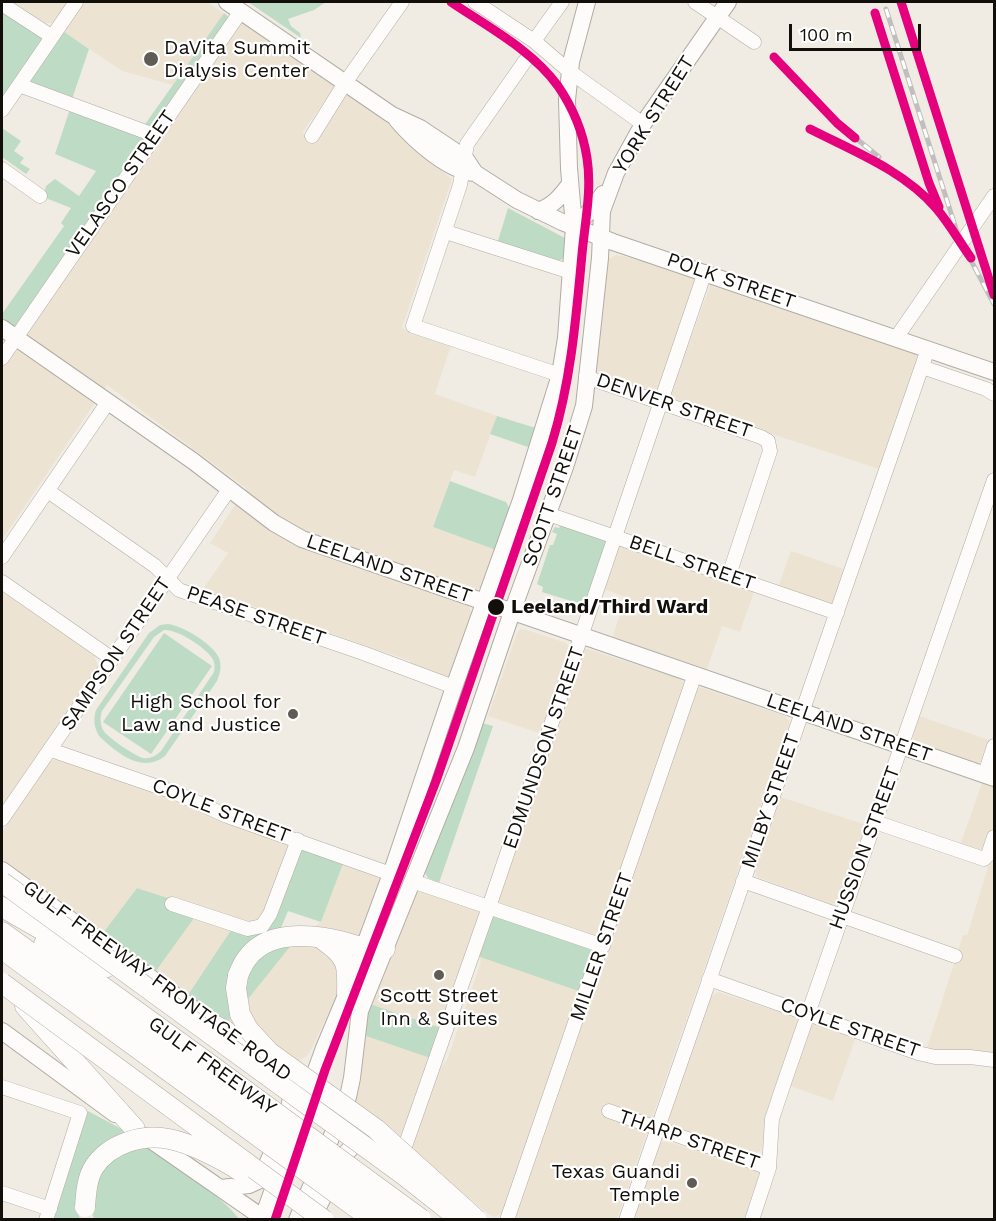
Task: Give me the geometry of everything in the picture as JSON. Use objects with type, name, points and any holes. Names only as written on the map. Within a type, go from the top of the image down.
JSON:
[{"type":"highway","points":[[2,882],[401,1173],[461,1220]]},
{"type":"highway","points":[[2,907],[231,1034]]},
{"type":"highway","name":"GULF FREEWAY","points":[[2,913],[373,1220]]},
{"type":"highway","name":"GULF FREEWAY","points":[[2,932],[397,1220]]},
{"type":"highway","points":[[385,949],[364,949],[302,935],[280,937],[263,944],[243,963],[238,976],[236,988],[240,1014],[248,1029],[268,1052],[376,1129],[477,1220]]},
{"type":"highway","points":[[318,937],[342,954],[346,962],[347,993]]},
{"type":"highway","name":"GULF FREEWAY","points":[[2,950],[179,1060],[422,1219]]},
{"type":"highway","points":[[2,981],[135,1129]]},
{"type":"highway","points":[[2,981],[324,1220]]},
{"type":"highway","points":[[86,1213],[90,1177],[94,1167],[103,1156],[132,1140],[159,1138],[170,1139],[225,1161],[317,1220]]},
{"type":"main road","name":"POLK STREET","points":[[227,2],[392,115],[413,139],[467,168],[538,212],[601,237],[994,372]]},
{"type":"main road","name":"SCOTT STREET","points":[[264,1219],[324,1048],[391,874],[454,687],[521,500],[560,375],[566,338],[574,227],[567,99],[569,72],[587,2]]},
{"type":"main road","name":"YORK STREET","points":[[601,237],[602,211],[613,181],[643,124],[728,2]]},
{"type":"main road","points":[[574,227],[592,209],[613,181]]},
{"type":"main road","points":[[538,212],[552,206],[570,184]]},
{"type":"main road","name":"SCOTT STREET","points":[[297,1220],[341,1113],[352,1078],[360,1011],[466,748],[512,612],[565,467],[584,406],[601,237]]},
{"type":"main road","name":"LEELAND STREET","points":[[8,332],[230,488],[274,523],[302,539],[990,776]]},
{"type":"main road","name":"GULF FREEWAY FRONTAGE ROAD","points":[[2,870],[277,1069],[402,1155],[488,1220]]},
{"type":"main road","points":[[2,1031],[135,1129],[264,1219]]},
{"type":"main road","points":[[221,1188],[249,1185],[260,1180],[291,1106],[292,1090],[277,1069],[300,1066],[324,1048]]},
{"type":"main road","points":[[312,1220],[343,1156],[354,1145],[365,1144],[379,1147],[420,1169]]},
{"type":"main road","points":[[221,1188],[243,1220]]},
{"type":"street","points":[[2,110],[76,2]]},
{"type":"street","points":[[312,136],[345,83],[402,2]]},
{"type":"street","points":[[475,2],[534,41],[569,72],[643,124]]},
{"type":"street","points":[[534,41],[562,2]]},
{"type":"street","points":[[695,2],[754,42]]},
{"type":"street","points":[[2,4],[51,36]]},
{"type":"street","name":"VELASCO STREET","points":[[2,358],[8,332],[154,135],[241,12]]},
{"type":"street","points":[[525,61],[467,144],[467,168],[413,326],[560,375]]},
{"type":"street","points":[[19,85],[154,135]]},
{"type":"street","points":[[2,169],[40,196]]},
{"type":"street","points":[[896,338],[994,196]]},
{"type":"street","points":[[446,232],[571,272]]},
{"type":"street","name":"EDMUNDSON STREET","points":[[402,1155],[582,636],[705,272]]},
{"type":"street","name":"MILBY STREET","points":[[626,1220],[928,349]]},
{"type":"street","points":[[922,367],[986,388],[994,394]]},
{"type":"street","name":"DENVER STREET","points":[[586,376],[761,436],[768,441],[770,451],[729,575]]},
{"type":"street","points":[[2,557],[108,402]]},
{"type":"street","name":"HUSSION STREET","points":[[752,1220],[769,1168],[774,1113],[994,480]]},
{"type":"street","name":"SAMPSON STREET","points":[[2,819],[230,488]]},
{"type":"street","name":"PEASE STREET","points":[[48,491],[154,566],[179,590],[454,687]]},
{"type":"street","name":"BELL STREET","points":[[548,514],[837,613]]},
{"type":"street","points":[[2,582],[111,658]]},
{"type":"street","name":"MILLER STREET","points":[[507,1220],[695,675]]},
{"type":"street","points":[[990,776],[994,746]]},
{"type":"street","name":"COYLE STREET","points":[[51,750],[176,793],[226,815],[391,874]]},
{"type":"street","points":[[875,822],[984,859],[994,837]]},
{"type":"street","points":[[172,904],[248,929],[262,926],[270,914],[298,840]]},
{"type":"street","points":[[412,881],[603,946]]},
{"type":"street","points":[[743,882],[954,956]]},
{"type":"street","name":"COYLE STREET","points":[[709,979],[935,1057],[970,1056],[994,1060]]},
{"type":"street","points":[[2,1087],[80,1113],[48,1214],[2,1193]]},
{"type":"street","name":"THARP STREET","points":[[609,1111],[769,1168]]},
{"type":"shaded area","points":[[10,2],[70,2],[56,20],[52,23],[45,23]]},
{"type":"shaded area","points":[[84,2],[207,2],[224,13],[173,85],[122,71],[63,31]]},
{"type":"shaded area","points":[[242,22],[333,86],[302,133],[320,139],[322,129],[345,96],[349,95],[425,153],[423,157],[452,179],[402,328],[451,346],[435,394],[497,416],[475,477],[454,470],[433,527],[496,550],[483,586],[476,590],[438,578],[434,594],[468,606],[474,616],[450,676],[445,678],[409,666],[410,661],[203,589],[228,553],[210,543],[246,488],[107,385],[2,540],[2,366],[239,23]]},
{"type":"shaded area","points":[[616,255],[641,260],[697,278],[658,393],[651,393],[599,373],[595,368],[607,260]]},
{"type":"shaded area","points":[[711,283],[916,352],[918,364],[882,470],[674,402],[669,398]]},
{"type":"shaded area","points":[[616,544],[755,589],[740,632],[722,626],[707,669],[612,638],[626,597],[601,588]]},
{"type":"shaded area","points":[[791,551],[847,570],[833,604],[829,606],[777,590]]},
{"type":"shaded area","points":[[2,590],[94,655],[99,668],[2,806]]},
{"type":"shaded area","points":[[520,629],[566,643],[569,646],[542,734],[488,716]]},
{"type":"shaded area","points":[[584,648],[678,678],[684,682],[685,687],[603,933],[597,938],[496,905]]},
{"type":"shaded area","points":[[700,687],[785,716],[790,722],[617,1219],[514,1220],[695,690]]},
{"type":"shaded area","points":[[919,716],[992,741],[986,759],[979,763],[972,762],[915,742],[912,735]]},
{"type":"shaded area","points":[[54,759],[101,772],[289,842],[290,847],[263,918],[252,926],[137,888],[103,933],[2,859],[2,832],[47,765]]},
{"type":"shaded area","points":[[982,783],[994,787],[994,825],[984,853],[959,848]]},
{"type":"shaded area","points":[[781,797],[869,826],[840,903],[831,904],[757,877],[755,871]]},
{"type":"shaded area","points":[[994,848],[994,1056],[926,1051],[963,935],[967,935]]},
{"type":"shaded area","points":[[344,861],[380,875],[380,880],[343,982],[312,1048],[307,1056],[296,1062],[227,1023],[293,943],[321,922]]},
{"type":"shaded area","points":[[417,890],[479,909],[480,912],[441,1028],[370,1004]]},
{"type":"shaded area","points":[[197,914],[233,927],[188,995],[156,971]]},
{"type":"shaded area","points":[[477,956],[581,992],[505,1212],[495,1217],[411,1151],[439,1070],[447,1060],[481,962]]},
{"type":"shaded area","points":[[718,992],[856,1037],[833,1101],[787,1085],[778,1116],[760,1151],[751,1155],[669,1126],[668,1118],[711,996]]},
{"type":"shaded area","points":[[366,1036],[430,1058],[403,1138],[397,1141],[352,1110],[361,1074]]},
{"type":"shaded area","points":[[661,1142],[669,1142],[773,1175],[758,1219],[633,1220]]},
{"type":"green space","points":[[248,2],[326,2],[314,10],[288,19],[291,26],[300,33],[301,38]]},
{"type":"green space","points":[[2,11],[41,37],[42,41],[2,99]]},
{"type":"green space","points":[[224,13],[231,19],[152,130],[143,127]]},
{"type":"green space","points":[[63,31],[89,49],[71,102],[29,84],[29,78]]},
{"type":"green space","points":[[70,109],[144,137],[145,141],[16,328],[2,319],[2,314],[64,226],[61,223],[71,208],[43,197],[46,186],[55,179],[79,196],[96,171],[55,154]]},
{"type":"green space","points":[[2,128],[21,141],[14,151],[24,158],[20,163],[30,169],[26,174],[2,157]]},
{"type":"green space","points":[[508,208],[563,237],[566,240],[565,257],[556,263],[497,244]]},
{"type":"green space","points":[[497,416],[539,429],[531,448],[490,434]]},
{"type":"green space","points":[[450,481],[506,502],[510,509],[496,550],[433,527]]},
{"type":"green space","points":[[561,524],[606,540],[607,544],[587,606],[542,592],[543,587],[537,584],[550,545],[553,545],[557,534],[552,532]]},
{"type":"green space","points":[[160,625],[174,625],[197,636],[216,653],[220,670],[217,681],[165,756],[148,763],[139,762],[122,755],[99,736],[94,717],[96,710],[149,633]],"holes":[[[164,630],[170,630],[203,649],[213,660],[214,672],[161,751],[153,757],[143,758],[121,746],[103,730],[101,714],[154,637]]]},
{"type":"green space","points":[[164,633],[212,666],[151,754],[103,722]]},
{"type":"green space","points":[[482,723],[493,726],[439,883],[428,878],[423,870]]},
{"type":"green space","points":[[297,846],[344,861],[321,922],[288,911],[281,928],[258,938],[233,1016],[227,1023],[188,995],[233,927],[264,929]]},
{"type":"green space","points":[[137,888],[171,899],[197,914],[156,971],[103,933]]},
{"type":"green space","points":[[494,915],[588,948],[593,952],[581,992],[477,956],[489,918]]},
{"type":"green space","points":[[293,943],[244,1004],[243,984],[260,953]]},
{"type":"green space","points":[[370,1004],[441,1028],[430,1058],[366,1036],[365,1025]]},
{"type":"green space","points":[[88,1111],[131,1134],[123,1136],[78,1212],[80,1219],[51,1220]]},
{"type":"green space","points":[[142,1143],[207,1188],[239,1219],[94,1219],[90,1206],[91,1187],[114,1154]]},
{"type":"railway","points":[[901,2],[994,295]]},
{"type":"railway","points":[[886,9],[957,232],[971,259]]},
{"type":"railway","points":[[875,13],[939,208]]},
{"type":"railway","points":[[774,57],[837,123],[879,157]]},
{"type":"railway","points":[[810,129],[863,154],[901,177],[929,202],[953,231]]},
{"type":"railway","points":[[966,251],[994,304]]},
{"type":"transit line","points":[[275,1220],[325,1070],[436,781],[552,443],[564,396],[572,349],[588,194],[587,158],[580,130],[558,86],[536,61],[509,40],[451,2]]},
{"type":"transit line","points":[[901,2],[994,295]]},
{"type":"transit line","points":[[875,13],[929,183],[939,207]]},
{"type":"transit line","points":[[774,57],[837,123],[855,138]]},
{"type":"transit line","points":[[810,129],[877,162],[923,195],[950,226],[971,258]]},
{"type":"place","name":"DaVita Summit Dialysis Center","points":[[151,59]]},
{"type":"place","name":"Leeland/Third Ward","points":[[496,607]]},
{"type":"place","name":"High School for Law and Justice","points":[[293,714]]},
{"type":"place","name":"Scott Street Inn & Suites","points":[[439,975]]},
{"type":"place","name":"Texas Guandi Temple","points":[[692,1183]]}]
